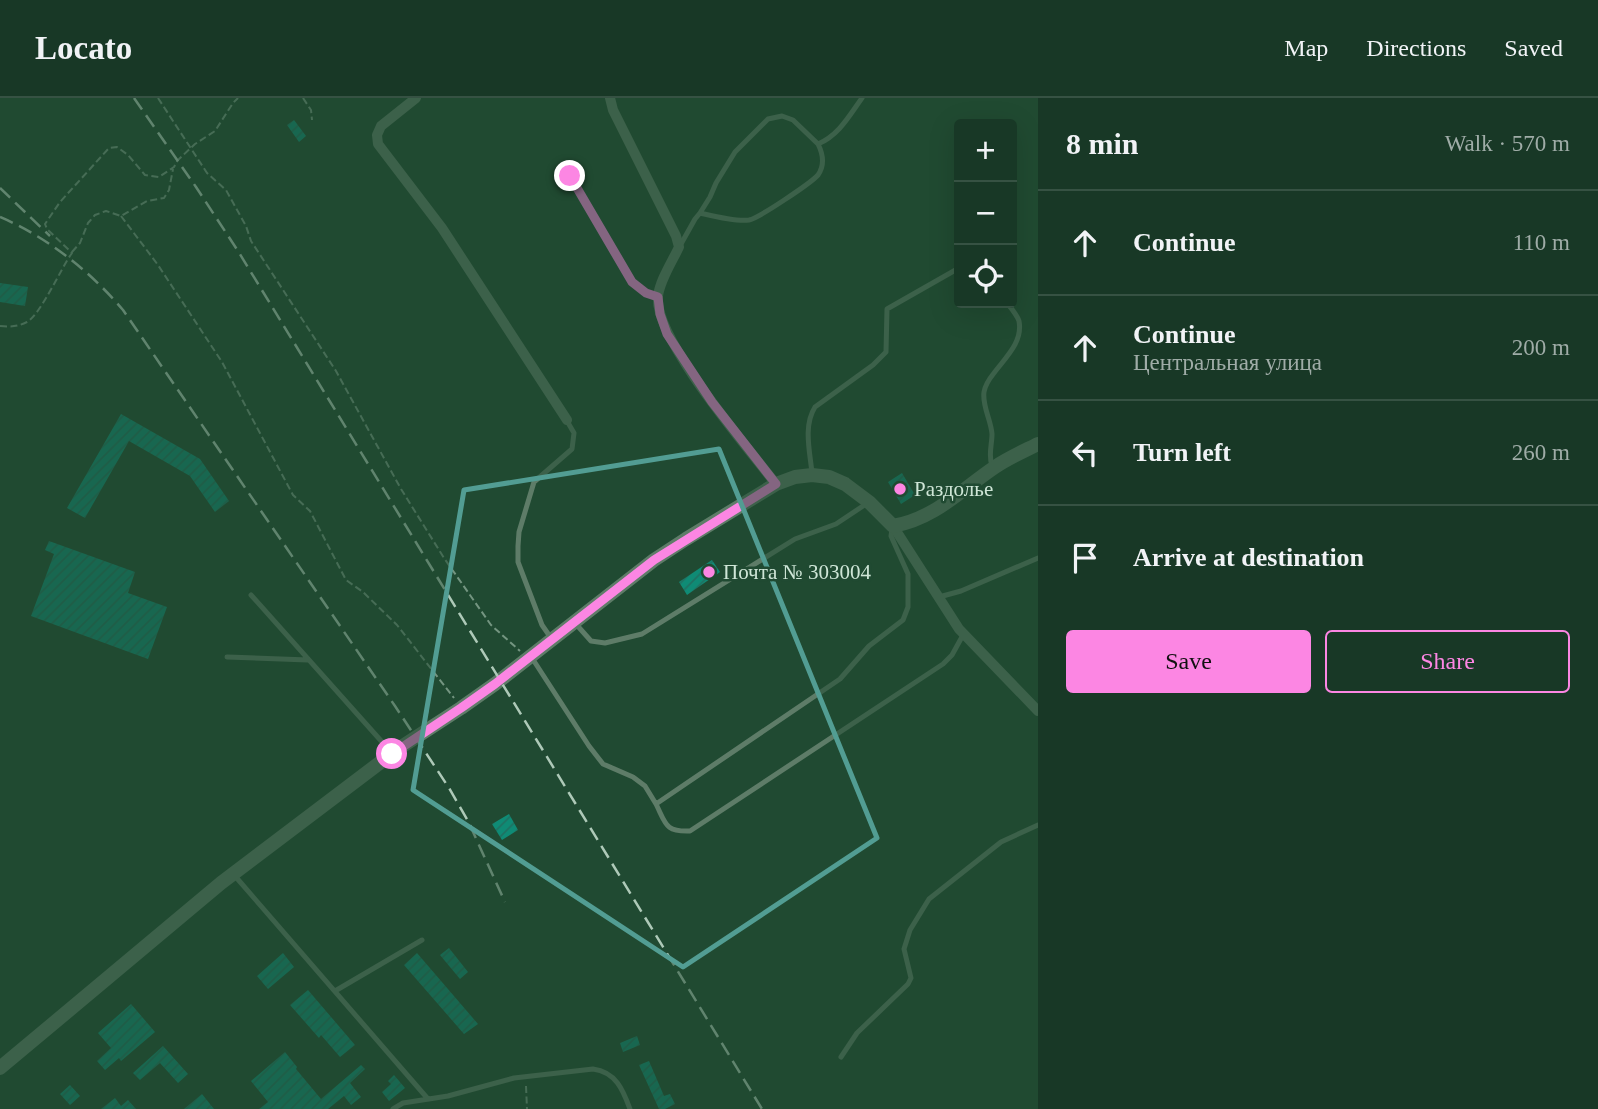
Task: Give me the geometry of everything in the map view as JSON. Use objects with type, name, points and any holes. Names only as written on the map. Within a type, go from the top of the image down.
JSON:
[{"type":"street","points":[[416,98],[381,126],[377,135],[379,145],[442,228],[567,420]]},
{"type":"street","points":[[610,98],[613,110],[679,247],[658,297],[667,334],[712,402],[776,484]]},
{"type":"street","points":[[893,526],[911,523],[934,512],[992,469],[1038,444]]},
{"type":"street","points":[[0,1068],[233,873],[392,754],[530,658],[654,560],[776,484],[795,477],[829,477],[845,484],[869,502],[893,526],[964,634],[1038,711]]},
{"type":"lane","points":[[818,144],[840,130],[862,98]]},
{"type":"lane","points":[[679,247],[735,152],[768,119],[782,116],[793,120],[818,144],[823,154],[817,175],[761,216],[747,221],[700,213]]},
{"type":"lane","points":[[812,475],[808,430],[815,407],[873,365],[886,352],[887,309],[954,271]]},
{"type":"lane","points":[[992,469],[989,457],[992,436],[984,402],[984,389],[1016,346],[1019,336],[1018,319],[1010,308]]},
{"type":"lane","points":[[552,641],[542,625],[519,562],[518,546],[519,532],[534,482],[572,449],[575,433],[567,420]]},
{"type":"lane","points":[[575,623],[591,641],[605,643],[642,634],[795,539],[836,524],[869,502]]},
{"type":"lane","points":[[656,804],[840,679],[869,646],[904,620],[908,607],[908,574],[891,536],[893,526]]},
{"type":"lane","points":[[939,597],[961,591],[1038,558]]},
{"type":"lane","points":[[251,596],[392,754]]},
{"type":"lane","points":[[530,658],[603,764],[646,786],[668,828],[677,832],[690,831],[943,664],[953,655],[964,634]]},
{"type":"lane","points":[[227,657],[308,660]]},
{"type":"lane","points":[[841,1056],[857,1033],[908,984],[911,978],[904,949],[910,930],[929,899],[1001,842],[1038,825]]},
{"type":"lane","points":[[233,873],[428,1099]]},
{"type":"lane","points":[[335,991],[422,940]]},
{"type":"lane","points":[[393,1109],[403,1103],[448,1096],[514,1078],[593,1069],[613,1076],[624,1091],[630,1109]]},
{"type":"path","points":[[158,98],[207,173],[226,190],[246,226],[251,242],[336,371],[401,489],[444,558],[491,625],[530,658]]},
{"type":"path","points":[[121,216],[147,201],[164,198],[169,190],[177,160],[215,131],[238,98]]},
{"type":"path","points":[[303,98],[311,110],[312,120]]},
{"type":"path","points":[[72,253],[45,224],[60,202],[109,148],[117,147],[128,155],[145,175],[159,177],[174,167]]},
{"type":"path","points":[[570,176],[632,282],[646,293],[658,297]]},
{"type":"path","points":[[0,326],[14,328],[30,321],[95,215],[106,211],[121,216],[158,265],[222,362],[293,495],[310,511],[346,580],[363,592],[397,625],[461,708]]},
{"type":"path","points":[[428,713],[432,669]]},
{"type":"path","points":[[525,1077],[527,1109]]},
{"type":"highlighted area","points":[[719,449],[877,838],[683,967],[413,790],[464,490]]},
{"type":"building","points":[[294,120],[306,136],[299,142],[287,125]]},
{"type":"building","points":[[0,283],[28,287],[25,306],[0,302]]},
{"type":"building","points":[[121,414],[200,459],[229,501],[215,512],[190,476],[129,441],[85,518],[67,508]]},
{"type":"building","points":[[902,473],[915,495],[901,504],[888,482]]},
{"type":"building","points":[[49,541],[135,572],[128,593],[167,607],[148,659],[31,616],[54,554],[45,550]]},
{"type":"building","points":[[712,560],[720,572],[687,595],[679,582]]},
{"type":"building","points":[[509,814],[518,830],[502,840],[492,824]]},
{"type":"building","points":[[449,948],[468,972],[460,979],[440,955]]},
{"type":"building","points":[[283,953],[294,967],[268,989],[257,976]]},
{"type":"building","points":[[417,953],[478,1024],[464,1034],[404,965]]},
{"type":"building","points":[[308,990],[355,1045],[340,1057],[290,1005]]},
{"type":"building","points":[[131,1004],[155,1032],[121,1061],[119,1058],[105,1070],[97,1061],[111,1048],[98,1033]]},
{"type":"building","points":[[637,1036],[640,1045],[623,1052],[620,1043]]},
{"type":"building","points":[[163,1046],[188,1074],[178,1083],[160,1063],[140,1080],[133,1073]]},
{"type":"building","points":[[285,1052],[321,1099],[361,1065],[365,1069],[350,1083],[361,1097],[351,1105],[344,1096],[328,1109],[259,1109],[268,1102],[251,1081]]},
{"type":"building","points":[[649,1061],[664,1096],[670,1094],[675,1104],[665,1109],[659,1109],[639,1065]]},
{"type":"building","points":[[394,1075],[405,1088],[389,1101],[382,1092],[391,1084],[388,1081]]},
{"type":"building","points":[[70,1085],[80,1096],[70,1105],[60,1094]]},
{"type":"building","points":[[202,1094],[214,1109],[184,1109]]},
{"type":"building","points":[[115,1098],[121,1106],[128,1100],[136,1109],[101,1109]]},
{"type":"railway","points":[[134,98],[238,251],[762,1109]]},
{"type":"railway","points":[[0,188],[50,236]]},
{"type":"railway","points":[[0,217],[34,234],[67,256],[123,310],[449,788],[468,821],[505,902]]},
{"type":"place","name":"Раздолье","points":[[900,489]]},
{"type":"place","name":"Почта № 303004","points":[[709,572]]},
{"type":"route","points":[[392,754],[495,684],[654,560],[776,484],[712,402],[667,334],[658,297],[646,293],[632,282],[570,176]]}]
